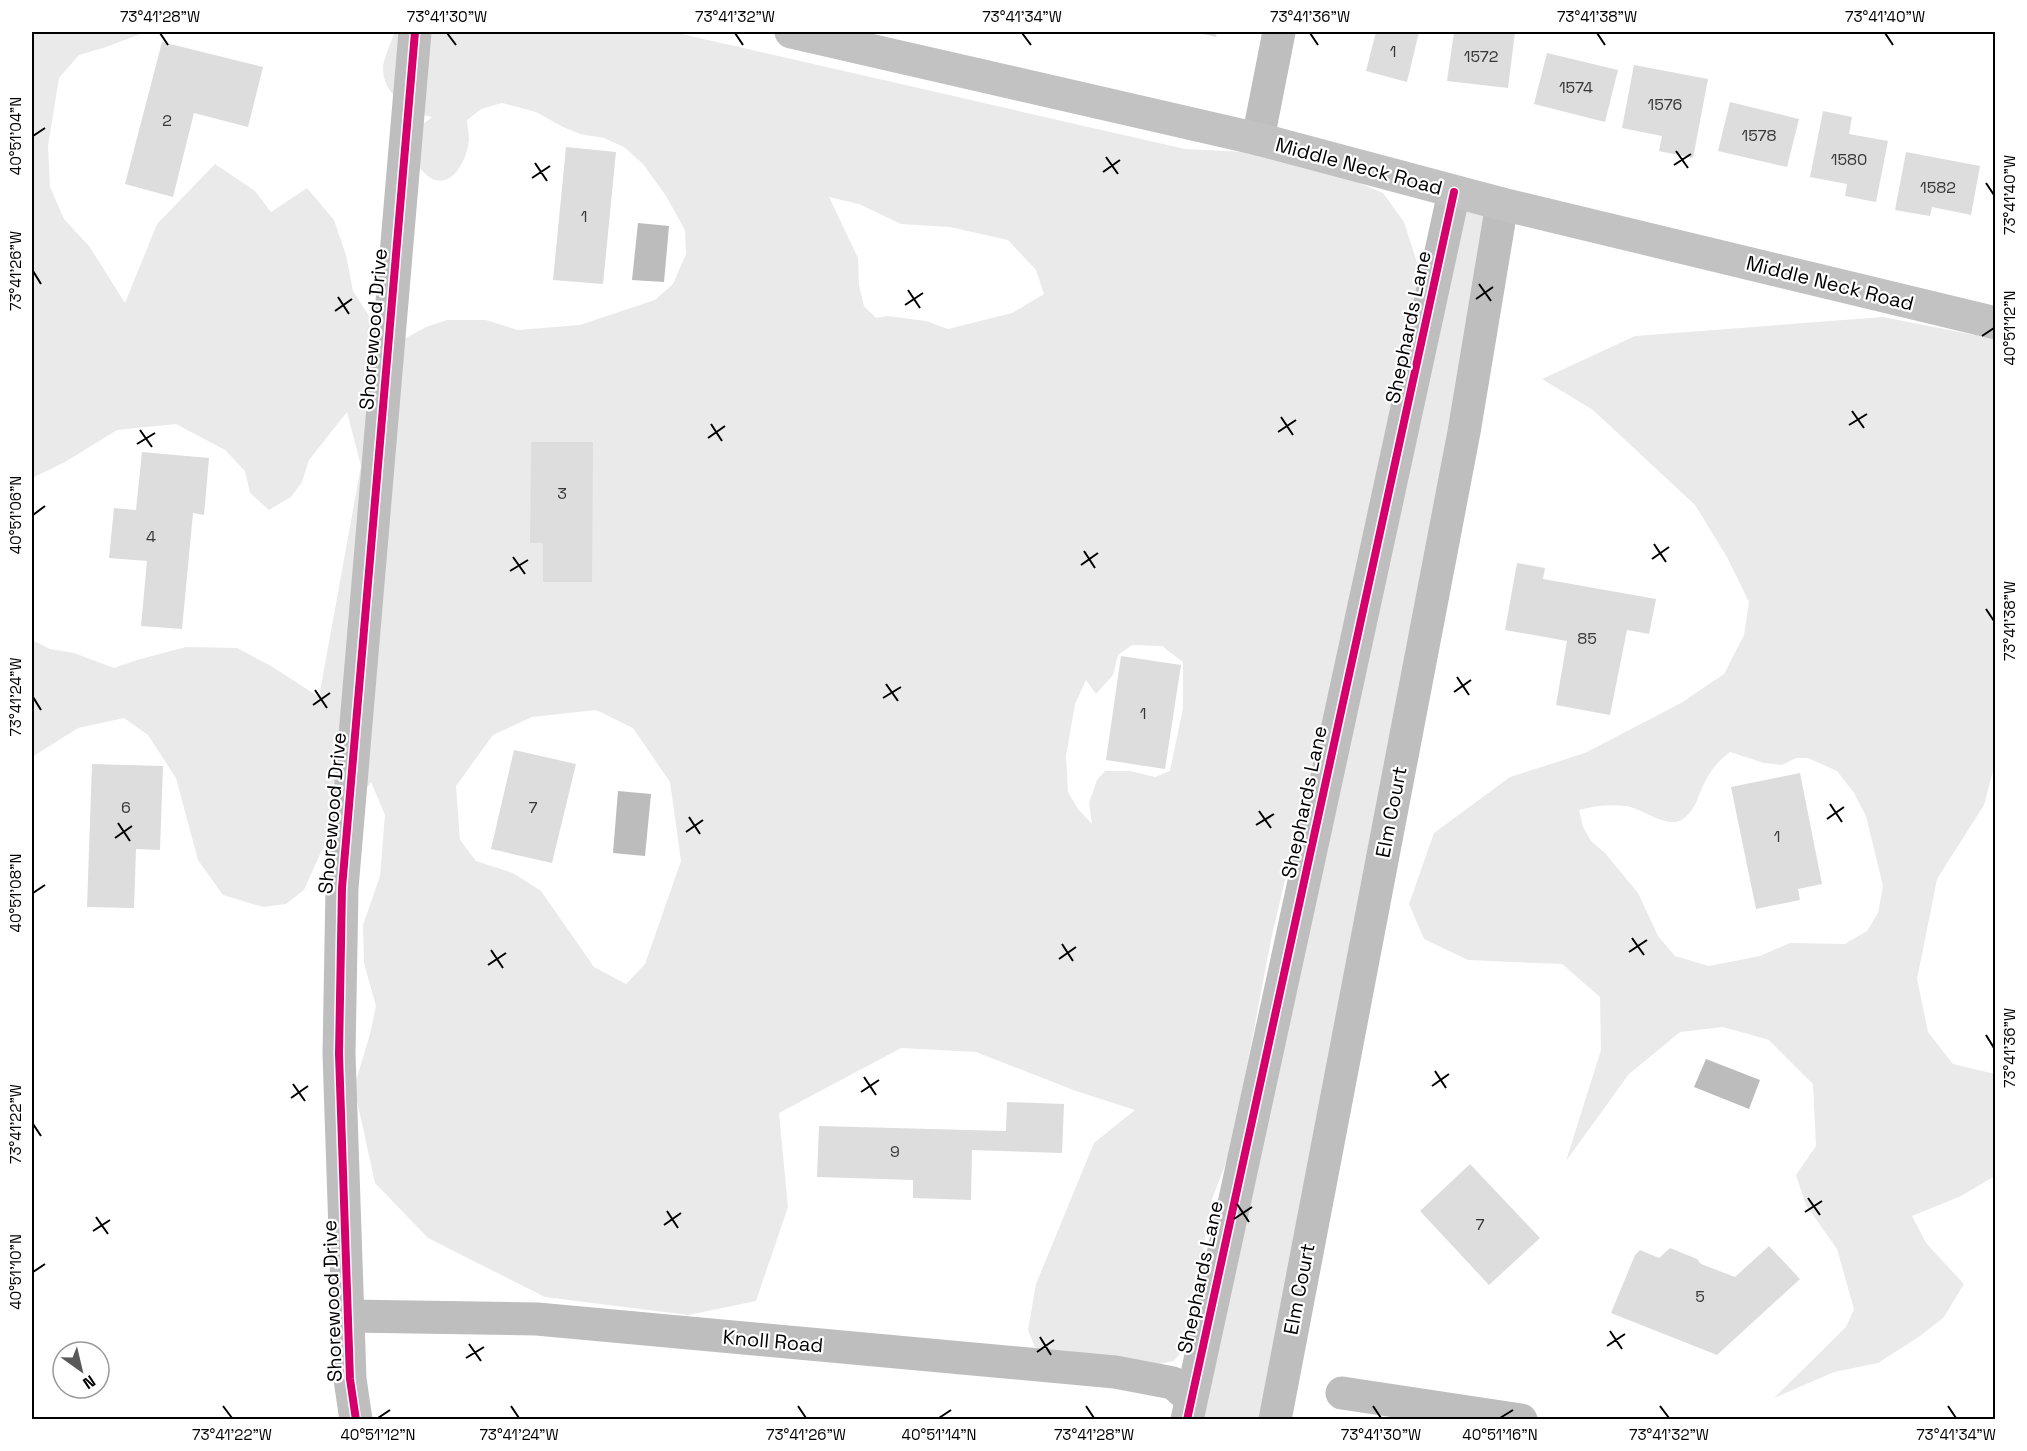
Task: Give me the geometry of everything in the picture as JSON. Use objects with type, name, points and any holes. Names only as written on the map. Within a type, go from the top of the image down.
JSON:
[{"type":"main road","name":"Middle Neck Road","points":[[791,32],[1258,139],[1502,204],[1995,323]]},
{"type":"street","name":"Shorewood Drive","points":[[356,1419],[350,1379],[339,1054],[342,888],[415,32]]},
{"type":"street","points":[[1258,139],[1279,32]]},
{"type":"street","name":"Shephards Lane","points":[[1188,1409],[1454,192]]},
{"type":"street","name":"Elm Court","points":[[1275,1419],[1464,432],[1502,204]]},
{"type":"street","name":"Knoll Road","points":[[348,1316],[537,1319],[1115,1372],[1173,1383],[1188,1409]]},
{"type":"street","points":[[1342,1394],[1521,1419]]},
{"type":"shaded area","points":[[32,32],[146,32],[79,55],[59,78],[48,146],[50,187],[64,219],[89,246],[125,303],[157,224],[215,164],[255,191],[271,212],[307,188],[334,220],[346,255],[353,291],[369,316],[397,343],[426,327],[447,320],[486,320],[518,330],[580,325],[655,300],[673,284],[686,254],[685,230],[666,196],[643,164],[624,147],[604,138],[580,134],[536,112],[502,103],[481,109],[467,120],[468,147],[457,171],[445,180],[437,180],[428,176],[419,167],[418,128],[432,117],[415,111],[399,100],[387,86],[384,77],[384,63],[394,32],[673,32],[1185,149],[1267,153],[1345,177],[1383,193],[1404,222],[1421,275],[1390,433],[1271,940],[1231,1150],[1212,1199],[1186,1346],[1174,1361],[1150,1366],[1056,1356],[1035,1347],[1028,1330],[1036,1284],[1094,1143],[1135,1110],[1076,1091],[976,1052],[901,1048],[779,1113],[788,1207],[756,1301],[688,1315],[545,1297],[428,1238],[375,1183],[354,1087],[376,1006],[364,963],[363,925],[380,876],[385,815],[371,782],[321,852],[304,890],[286,904],[263,907],[223,895],[198,860],[176,778],[148,735],[124,718],[78,728],[32,757],[32,640],[50,649],[74,653],[114,668],[186,647],[237,648],[271,666],[319,697],[361,466],[347,412],[309,460],[302,482],[291,497],[269,510],[250,493],[245,471],[225,450],[176,424],[117,430],[65,462],[32,478]],"holes":[[[829,197],[859,204],[901,224],[950,227],[1008,240],[1036,270],[1044,294],[1012,313],[948,329],[926,321],[888,316],[876,318],[864,306],[859,285],[858,258]],[[1132,645],[1162,646],[1183,662],[1183,708],[1170,771],[1155,777],[1130,771],[1105,771],[1097,780],[1089,803],[1092,824],[1078,809],[1068,792],[1066,756],[1075,704],[1086,680],[1096,694],[1113,675],[1118,655]],[[596,710],[633,728],[670,782],[681,861],[645,964],[626,984],[594,967],[541,891],[513,873],[476,861],[460,840],[456,786],[493,735],[532,717]]]},
{"type":"shaded area","points":[[1473,204],[1492,226],[1262,1419],[1200,1420],[1453,226]]},
{"type":"shaded area","points":[[638,223],[669,226],[664,282],[632,280]]},
{"type":"shaded area","points":[[1883,317],[1995,339],[1995,763],[1984,805],[1937,879],[1917,979],[1928,1032],[1953,1064],[1995,1074],[1995,1176],[1961,1196],[1912,1216],[1926,1243],[1964,1284],[1944,1317],[1920,1336],[1878,1363],[1834,1372],[1774,1398],[1846,1327],[1854,1309],[1837,1249],[1806,1205],[1796,1175],[1816,1146],[1813,1084],[1769,1040],[1723,1027],[1680,1032],[1629,1074],[1566,1161],[1601,1050],[1600,997],[1562,964],[1468,960],[1424,939],[1409,904],[1434,833],[1510,777],[1585,753],[1681,703],[1724,674],[1744,635],[1749,602],[1727,557],[1695,505],[1593,410],[1542,379],[1635,336]],"holes":[[[1730,752],[1764,763],[1782,765],[1796,758],[1808,758],[1837,771],[1854,793],[1866,816],[1883,886],[1878,913],[1867,931],[1845,944],[1790,943],[1760,956],[1709,966],[1675,956],[1658,936],[1638,893],[1605,853],[1591,841],[1583,827],[1579,810],[1602,806],[1626,806],[1663,820],[1677,822],[1688,815],[1711,772]]]},
{"type":"shaded area","points":[[618,791],[651,794],[645,856],[613,853]]},
{"type":"shaded area","points":[[1706,1059],[1760,1080],[1749,1109],[1694,1087]]},
{"type":"building","points":[[1195,32],[1217,32],[1216,37]]},
{"type":"building","points":[[1376,32],[1419,32],[1407,82],[1366,71]]},
{"type":"building","points":[[1454,32],[1515,32],[1508,88],[1447,81]]},
{"type":"building","points":[[162,42],[263,67],[248,127],[194,113],[173,197],[125,184]]},
{"type":"building","points":[[1547,53],[1618,70],[1605,122],[1534,104]]},
{"type":"building","points":[[1634,65],[1708,79],[1693,158],[1659,151],[1662,136],[1622,128]]},
{"type":"building","points":[[1730,102],[1799,119],[1787,167],[1718,151]]},
{"type":"building","points":[[1823,111],[1852,117],[1849,134],[1888,141],[1876,202],[1845,196],[1847,184],[1810,177]]},
{"type":"building","points":[[566,147],[616,152],[603,284],[553,280]]},
{"type":"building","points":[[1906,152],[1980,166],[1971,215],[1932,207],[1930,216],[1895,210]]},
{"type":"building","points":[[531,442],[593,442],[592,582],[543,582],[543,543],[530,543]]},
{"type":"building","points":[[142,452],[209,458],[204,515],[193,513],[182,629],[141,626],[147,561],[109,558],[114,508],[136,510]]},
{"type":"building","points":[[1517,563],[1545,568],[1543,579],[1656,599],[1649,634],[1627,630],[1610,715],[1556,705],[1567,641],[1505,630]]},
{"type":"building","points":[[1121,656],[1181,665],[1165,769],[1106,760]]},
{"type":"building","points":[[514,750],[576,764],[552,863],[491,849]]},
{"type":"building","points":[[92,764],[163,766],[160,850],[136,849],[134,908],[87,907]]},
{"type":"building","points":[[1800,773],[1822,884],[1798,889],[1800,900],[1756,909],[1731,787]]},
{"type":"building","points":[[1007,1102],[1064,1104],[1062,1153],[972,1150],[971,1200],[913,1198],[913,1180],[817,1177],[819,1126],[1006,1131]]},
{"type":"building","points":[[1470,1164],[1540,1238],[1489,1285],[1420,1211]]},
{"type":"building","points":[[1769,1246],[1800,1279],[1717,1355],[1611,1313],[1635,1255],[1640,1250],[1659,1258],[1670,1248],[1697,1259],[1701,1264],[1735,1277]]},
{"type":"cycle path","points":[[356,1420],[350,1379],[339,1054],[342,888],[415,32]]},
{"type":"cycle path","points":[[1187,1420],[1454,192]]}]
